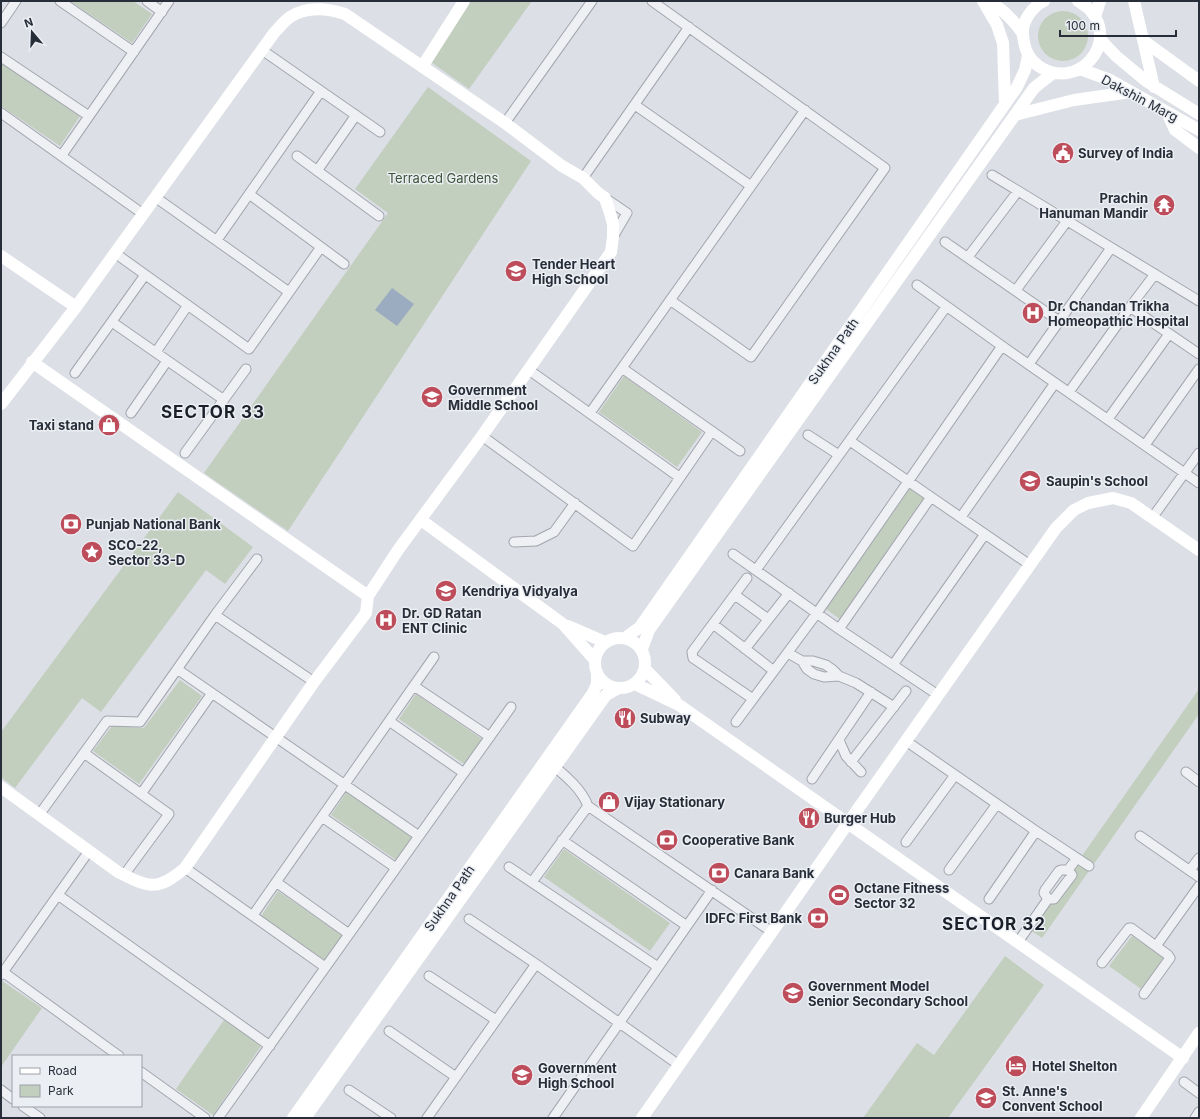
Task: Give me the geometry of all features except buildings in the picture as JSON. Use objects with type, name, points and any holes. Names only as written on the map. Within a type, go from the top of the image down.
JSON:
[{"type":"street","points":[[1,23],[16,1]]},
{"type":"street","points":[[60,1],[134,52]]},
{"type":"street","points":[[147,1],[162,12]]},
{"type":"street","points":[[62,155],[169,1]]},
{"type":"street","points":[[422,67],[464,1]]},
{"type":"street","points":[[505,123],[592,1]]},
{"type":"street","points":[[652,1],[885,168],[751,357],[670,300]]},
{"type":"street","points":[[982,1],[997,25],[1003,43],[1005,104]]},
{"type":"street","points":[[990,1],[1016,23],[1023,34]]},
{"type":"street","points":[[1044,1],[1033,10],[1026,19],[1023,34],[1026,51],[1033,62],[1048,72],[1065,74],[1080,69],[1090,61],[1098,47],[1100,39],[1100,31],[1095,17],[1088,7],[1078,1]]},
{"type":"street","points":[[1095,17],[1100,1]]},
{"type":"street","points":[[1134,1],[1154,86]]},
{"type":"street","points":[[1,404],[76,307],[274,33],[289,18],[306,9],[327,5],[345,14],[505,123],[562,166],[583,178],[605,198],[613,224],[611,252],[482,436],[398,550],[368,596],[366,613],[314,682],[185,868],[175,877],[162,883],[152,885],[139,883],[124,875],[2,790]]},
{"type":"street","points":[[583,178],[689,27]]},
{"type":"street","name":"Dakshin Marg","points":[[1100,39],[1116,56],[1146,82],[1199,114]]},
{"type":"street","points":[[1144,41],[1199,81]]},
{"type":"street","points":[[262,50],[380,132]]},
{"type":"street","name":"Sukhna Path","points":[[626,638],[640,627],[1017,87],[1025,70],[1028,56]]},
{"type":"street","points":[[1,57],[89,116]]},
{"type":"street","name":"Dakshin Marg","points":[[1080,69],[1110,80],[1199,130]]},
{"type":"street","name":"Sukhna Path","points":[[642,650],[649,630],[1034,88],[1053,73]]},
{"type":"street","points":[[217,240],[321,91]]},
{"type":"street","points":[[1015,115],[1074,100],[1131,92]]},
{"type":"street","points":[[635,104],[751,186]]},
{"type":"street","points":[[590,413],[805,110]]},
{"type":"street","points":[[1167,112],[1175,130],[1199,148]]},
{"type":"street","points":[[1,113],[143,214]]},
{"type":"street","points":[[317,171],[356,115]]},
{"type":"street","points":[[297,156],[380,216]]},
{"type":"street","points":[[992,175],[1199,301]]},
{"type":"street","points":[[968,257],[1018,191]]},
{"type":"street","points":[[249,194],[344,264]]},
{"type":"street","points":[[155,197],[289,292]]},
{"type":"street","points":[[1016,290],[1067,221]]},
{"type":"street","points":[[945,242],[1059,321]]},
{"type":"street","points":[[115,253],[249,349],[322,247]]},
{"type":"street","points":[[1029,364],[1111,248]]},
{"type":"street","points":[[1,256],[76,307]]},
{"type":"street","points":[[1069,392],[1155,274]]},
{"type":"street","points":[[75,373],[145,275]]},
{"type":"street","points":[[917,285],[1199,483]]},
{"type":"street","points":[[156,352],[188,305]]},
{"type":"street","points":[[756,570],[946,306]]},
{"type":"street","points":[[1130,307],[1199,354]]},
{"type":"street","points":[[112,322],[224,400]]},
{"type":"street","points":[[1108,419],[1169,334]]},
{"type":"street","points":[[736,722],[817,613],[1002,346]]},
{"type":"street","points":[[131,413],[167,361]]},
{"type":"street","points":[[32,362],[368,596]]},
{"type":"street","points":[[622,368],[740,451]]},
{"type":"street","points":[[185,453],[246,369]]},
{"type":"street","points":[[1145,445],[1199,369]]},
{"type":"street","points":[[529,370],[679,477]]},
{"type":"street","points":[[961,517],[1055,382]]},
{"type":"street","points":[[482,436],[633,546],[712,431]]},
{"type":"street","points":[[808,435],[839,455]]},
{"type":"street","points":[[850,440],[931,498],[1030,565]]},
{"type":"street","points":[[1152,518],[1199,453]]},
{"type":"street","points":[[839,628],[931,498]]},
{"type":"street","points":[[642,1118],[1056,528],[1074,510],[1088,503],[1113,498],[1130,503],[1199,550]]},
{"type":"street","points":[[514,542],[536,541],[554,532],[575,503]]},
{"type":"street","points":[[421,520],[563,624],[594,659]]},
{"type":"street","points":[[893,665],[985,534]]},
{"type":"street","points":[[733,554],[938,695]]},
{"type":"street","points":[[39,815],[107,721],[140,722],[215,615],[257,559]]},
{"type":"street","points":[[747,578],[692,652],[693,658],[753,699]]},
{"type":"street","points":[[745,648],[789,593]]},
{"type":"street","points":[[735,595],[768,619]]},
{"type":"street","points":[[215,615],[314,682]]},
{"type":"street","points":[[563,624],[605,642]]},
{"type":"street","points":[[713,624],[774,671]]},
{"type":"street","points":[[614,638],[626,638],[634,642],[642,650],[646,662],[645,669],[642,677],[635,684],[617,689],[606,685],[597,675],[594,659],[598,649],[605,642],[614,638]]},
{"type":"street","points":[[788,653],[802,661],[806,669],[814,674],[824,677],[839,676],[856,683],[894,707]]},
{"type":"street","points":[[253,915],[434,657]]},
{"type":"street","points":[[177,669],[419,836]]},
{"type":"street","points":[[645,669],[680,705]]},
{"type":"street","name":"Sukhna Path","points":[[293,1118],[592,693],[597,684],[597,675]]},
{"type":"street","points":[[635,684],[680,705],[1183,1058]]},
{"type":"street","points":[[414,686],[490,737]]},
{"type":"street","name":"Sukhna Path","points":[[305,1118],[606,695],[617,689]]},
{"type":"street","points":[[851,762],[906,690]]},
{"type":"street","points":[[812,779],[871,692]]},
{"type":"street","points":[[141,794],[212,693]]},
{"type":"street","points":[[218,1118],[511,708]]},
{"type":"street","points":[[389,721],[464,773]]},
{"type":"street","points":[[839,740],[842,749],[851,762],[861,772]]},
{"type":"street","points":[[906,741],[1089,866]]},
{"type":"street","points":[[84,753],[169,814],[124,875]]},
{"type":"street","points":[[555,767],[585,798],[588,806],[772,932]]},
{"type":"street","points":[[1186,772],[1199,782]]},
{"type":"street","points":[[906,842],[955,775]]},
{"type":"street","points":[[948,870],[997,804]]},
{"type":"street","points":[[532,882],[588,806]]},
{"type":"street","points":[[322,817],[396,868]]},
{"type":"street","points":[[989,899],[1036,831]]},
{"type":"street","points":[[1140,836],[1199,877]]},
{"type":"street","points":[[562,840],[687,926]]},
{"type":"street","points":[[89,851],[2,973],[118,1055]]},
{"type":"street","points":[[1068,870],[1077,858]]},
{"type":"street","points":[[1190,870],[1199,858]]},
{"type":"street","points":[[509,867],[658,967]]},
{"type":"street","points":[[185,868],[326,967]]},
{"type":"street","points":[[1048,899],[1044,893],[1045,890],[1059,871],[1068,870]]},
{"type":"street","points":[[1048,899],[1054,899],[1072,875],[1068,870]]},
{"type":"street","points":[[276,882],[349,934]]},
{"type":"street","points":[[1156,946],[1199,886]]},
{"type":"street","points":[[552,1118],[712,890]]},
{"type":"street","points":[[58,895],[270,1046]]},
{"type":"street","points":[[1018,942],[1048,899]]},
{"type":"street","points":[[469,919],[536,964],[679,1065]]},
{"type":"street","points":[[1102,963],[1129,928],[1156,946],[1170,958],[1144,994]]},
{"type":"street","points":[[427,1118],[536,964]]},
{"type":"street","points":[[429,976],[496,1020]]},
{"type":"street","points":[[389,1031],[456,1077]]},
{"type":"street","points":[[1141,1118],[1199,1033]]},
{"type":"street","points":[[142,1073],[205,1118]]},
{"type":"street","points":[[1184,1082],[1199,1093]]},
{"type":"street","points":[[1,1090],[12,1098]]},
{"type":"street","points":[[349,1090],[391,1118]]},
{"type":"street","points":[[24,1107],[40,1118]]},
{"type":"street","points":[[1195,1118],[1199,1112]]},
{"type":"green space","points":[[70,1],[133,1],[152,14],[132,43]]},
{"type":"green space","points":[[469,1],[532,1],[469,89],[428,60]]},
{"type":"green space","points":[[1058,11],[1068,11],[1081,18],[1088,31],[1088,41],[1081,54],[1068,61],[1058,61],[1049,57],[1042,50],[1038,41],[1038,31],[1042,22],[1049,15]]},
{"type":"green space","points":[[1,63],[80,116],[60,146],[1,106]]},
{"type":"green space","name":"Terraced Gardens","points":[[428,87],[531,161],[288,531],[204,473],[388,213],[355,189]]},
{"type":"green space","points":[[624,376],[702,432],[677,467],[599,412]]},
{"type":"green space","points":[[910,488],[925,498],[841,620],[826,609]]},
{"type":"green space","points":[[178,492],[253,547],[225,584],[206,570],[101,712],[82,698],[15,788],[1,777],[1,732]]},
{"type":"green space","points":[[180,680],[202,696],[139,784],[93,751],[112,726],[144,728]]},
{"type":"green space","points":[[1199,689],[1199,714],[1042,938],[1030,930]]},
{"type":"green space","points":[[416,694],[482,739],[464,764],[399,719]]},
{"type":"green space","points":[[348,790],[414,835],[396,860],[331,815]]},
{"type":"green space","points":[[564,849],[670,923],[650,951],[544,877]]},
{"type":"green space","points":[[278,891],[343,936],[326,961],[261,916]]},
{"type":"green space","points":[[1132,936],[1165,958],[1141,989],[1109,966]]},
{"type":"green space","points":[[1005,956],[1044,985],[948,1118],[863,1118],[917,1043],[934,1055]]},
{"type":"green space","points":[[2,981],[42,1008],[1,1067],[1,982]]},
{"type":"green space","points":[[224,1020],[261,1046],[213,1115],[176,1089]]},
{"type":"water","points":[[392,288],[414,304],[397,326],[375,310]]},
{"type":"place","name":"Survey of India","points":[[1063,153]]},
{"type":"place","name":"Prachin Hanuman Mandir","points":[[1164,205]]},
{"type":"place","name":"Tender Heart High School","points":[[516,271]]},
{"type":"place","name":"Dr. Chandan Trikha Homeopathic Hospital","points":[[1033,313]]},
{"type":"place","name":"Government Middle School","points":[[432,397]]},
{"type":"place","name":"Taxi stand","points":[[109,425]]},
{"type":"place","name":"Saupin's School","points":[[1030,481]]},
{"type":"place","name":"Punjab National Bank","points":[[71,524]]},
{"type":"place","name":"SCO-22, Sector 33-D","points":[[92,552]]},
{"type":"place","name":"Kendriya Vidyalya","points":[[446,591]]},
{"type":"place","name":"Dr. GD Ratan ENT Clinic","points":[[386,620]]},
{"type":"place","name":"Subway","points":[[625,718]]},
{"type":"place","name":"Vijay Stationary","points":[[609,802]]},
{"type":"place","name":"Burger Hub","points":[[809,818]]},
{"type":"place","name":"Cooperative Bank","points":[[667,840]]},
{"type":"place","name":"Canara Bank","points":[[719,873]]},
{"type":"place","name":"Octane Fitness Sector 32","points":[[839,895]]},
{"type":"place","name":"IDFC First Bank","points":[[818,918]]},
{"type":"place","name":"Government Model Senior Secondary School","points":[[793,993]]},
{"type":"place","name":"Hotel Shelton","points":[[1016,1066]]},
{"type":"place","name":"Government High School","points":[[522,1075]]},
{"type":"place","name":"St. Anne's Convent School","points":[[986,1098]]},
{"type":"district","name":"SECTOR 33","points":[[213,412]]},
{"type":"district","name":"SECTOR 32","points":[[994,924]]}]
